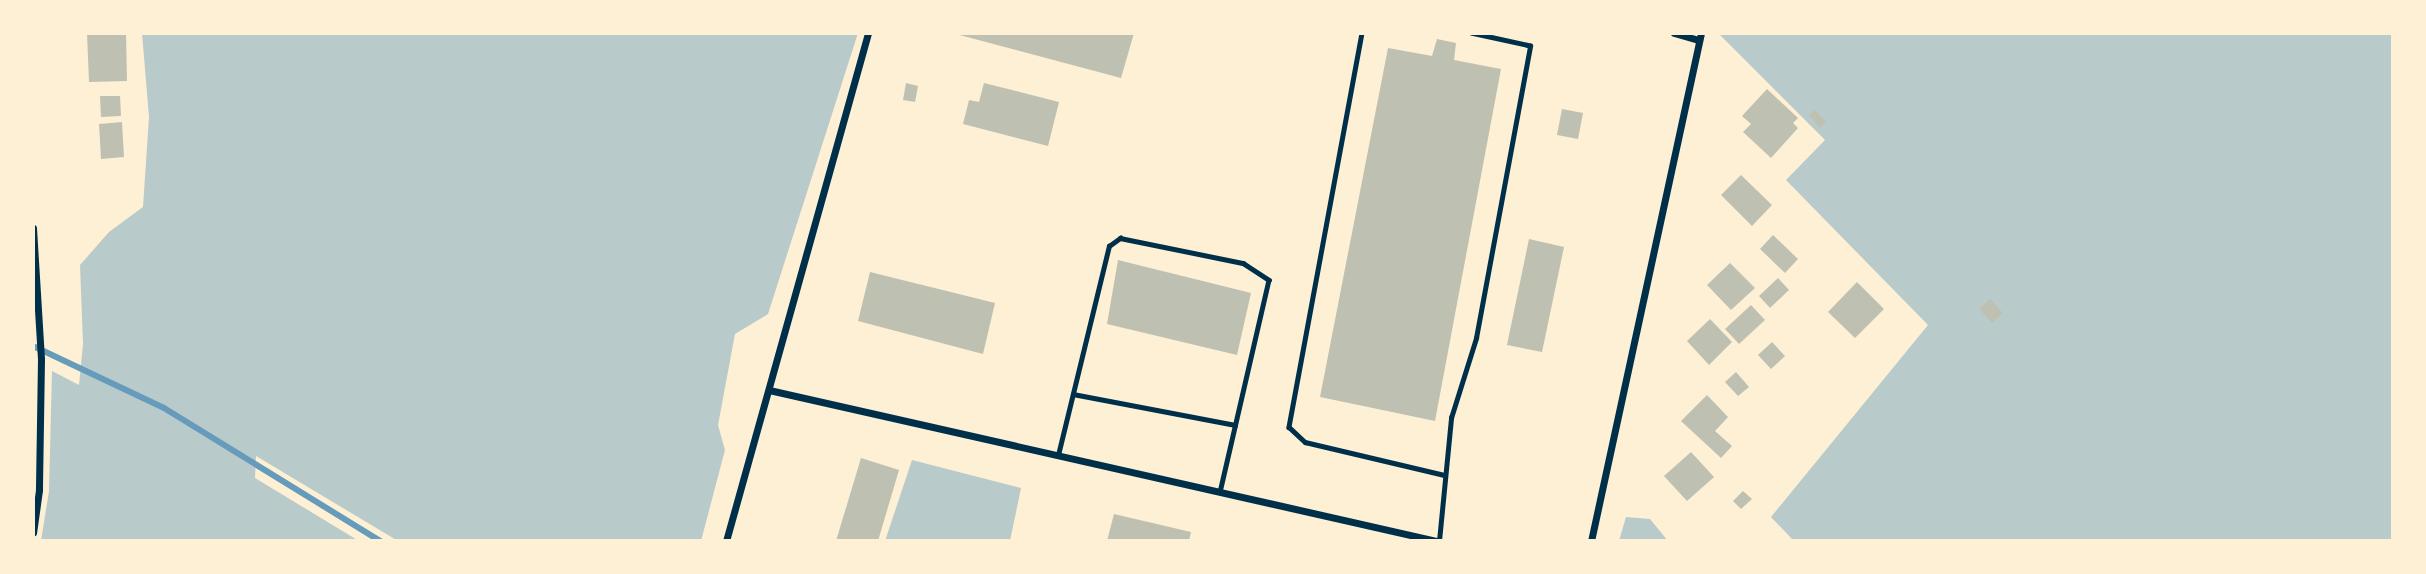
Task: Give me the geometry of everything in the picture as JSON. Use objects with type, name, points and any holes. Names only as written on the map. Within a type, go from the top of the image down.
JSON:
[{"type":"street","points":[[726,541],[868,33]]},
{"type":"street","points":[[1591,541],[1700,37],[1674,33]]},
{"type":"street","points":[[33,228],[41,337],[39,490],[33,533]]},
{"type":"street","points":[[769,390],[1438,541]]},
{"type":"lane","points":[[1362,33],[1289,427],[1294,436],[1305,442],[1445,475]]},
{"type":"lane","points":[[1438,541],[1451,418],[1476,338],[1530,46],[1471,33]]},
{"type":"lane","points":[[1058,455],[1109,246],[1120,238],[1243,263],[1269,280],[1220,492]]},
{"type":"lane","points":[[1073,394],[1235,425]]},
{"type":"shaded area","points":[[142,33],[858,33],[768,314],[735,334],[718,425],[725,450],[701,541],[398,541],[256,456],[255,478],[359,541],[41,541],[49,491],[52,371],[79,385],[83,344],[80,265],[109,232],[143,207],[149,117]]},
{"type":"shaded area","points":[[1718,33],[2393,33],[2393,541],[1794,541],[1771,517],[1928,325],[1786,180],[1825,140]]},
{"type":"shaded area","points":[[912,460],[1021,488],[1010,541],[885,541]]},
{"type":"shaded area","points":[[1626,517],[1650,519],[1668,541],[1619,541]]},
{"type":"building","points":[[87,33],[126,33],[127,81],[89,82]]},
{"type":"building","points":[[952,33],[1134,33],[1121,78]]},
{"type":"building","points":[[1437,39],[1456,43],[1454,60],[1501,69],[1435,421],[1320,397],[1388,48],[1432,56]]},
{"type":"building","points":[[906,83],[918,86],[915,102],[903,100]]},
{"type":"building","points":[[984,83],[1059,102],[1048,146],[963,124],[969,100],[979,102]]},
{"type":"building","points":[[1767,89],[1798,118],[1793,123],[1798,128],[1771,158],[1743,132],[1751,124],[1742,116]]},
{"type":"building","points":[[100,96],[120,96],[121,116],[101,117]]},
{"type":"building","points":[[1562,109],[1583,113],[1578,139],[1557,135]]},
{"type":"building","points":[[1815,110],[1826,122],[1820,128],[1809,115]]},
{"type":"building","points":[[122,122],[124,157],[101,159],[99,124]]},
{"type":"building","points":[[1741,175],[1772,205],[1752,226],[1721,195]]},
{"type":"building","points":[[1773,235],[1798,259],[1785,273],[1760,249]]},
{"type":"building","points":[[1529,239],[1564,247],[1542,352],[1507,345]]},
{"type":"building","points":[[1118,260],[1251,293],[1237,355],[1107,324]]},
{"type":"building","points":[[1730,263],[1755,288],[1731,310],[1707,285]]},
{"type":"building","points":[[870,272],[995,303],[983,354],[858,321]]},
{"type":"building","points":[[1778,278],[1789,290],[1770,308],[1759,296]]},
{"type":"building","points":[[1857,282],[1884,309],[1855,338],[1828,312]]},
{"type":"building","points":[[1990,299],[2003,313],[1992,323],[1979,309]]},
{"type":"building","points":[[1751,305],[1765,320],[1739,344],[1725,329]]},
{"type":"building","points":[[1710,319],[1732,342],[1709,365],[1687,341]]},
{"type":"building","points":[[1772,342],[1785,356],[1771,369],[1758,355]]},
{"type":"building","points":[[1736,372],[1749,387],[1738,396],[1725,382]]},
{"type":"building","points":[[1707,395],[1728,417],[1715,431],[1732,446],[1721,458],[1681,421]]},
{"type":"building","points":[[1691,452],[1714,477],[1687,501],[1664,476]]},
{"type":"building","points":[[861,458],[899,470],[878,541],[836,541]]},
{"type":"building","points":[[1743,491],[1752,499],[1741,509],[1733,501]]},
{"type":"building","points":[[1114,514],[1191,532],[1189,541],[1107,541]]},
{"type":"waterway","points":[[33,346],[164,408],[380,541]]}]
